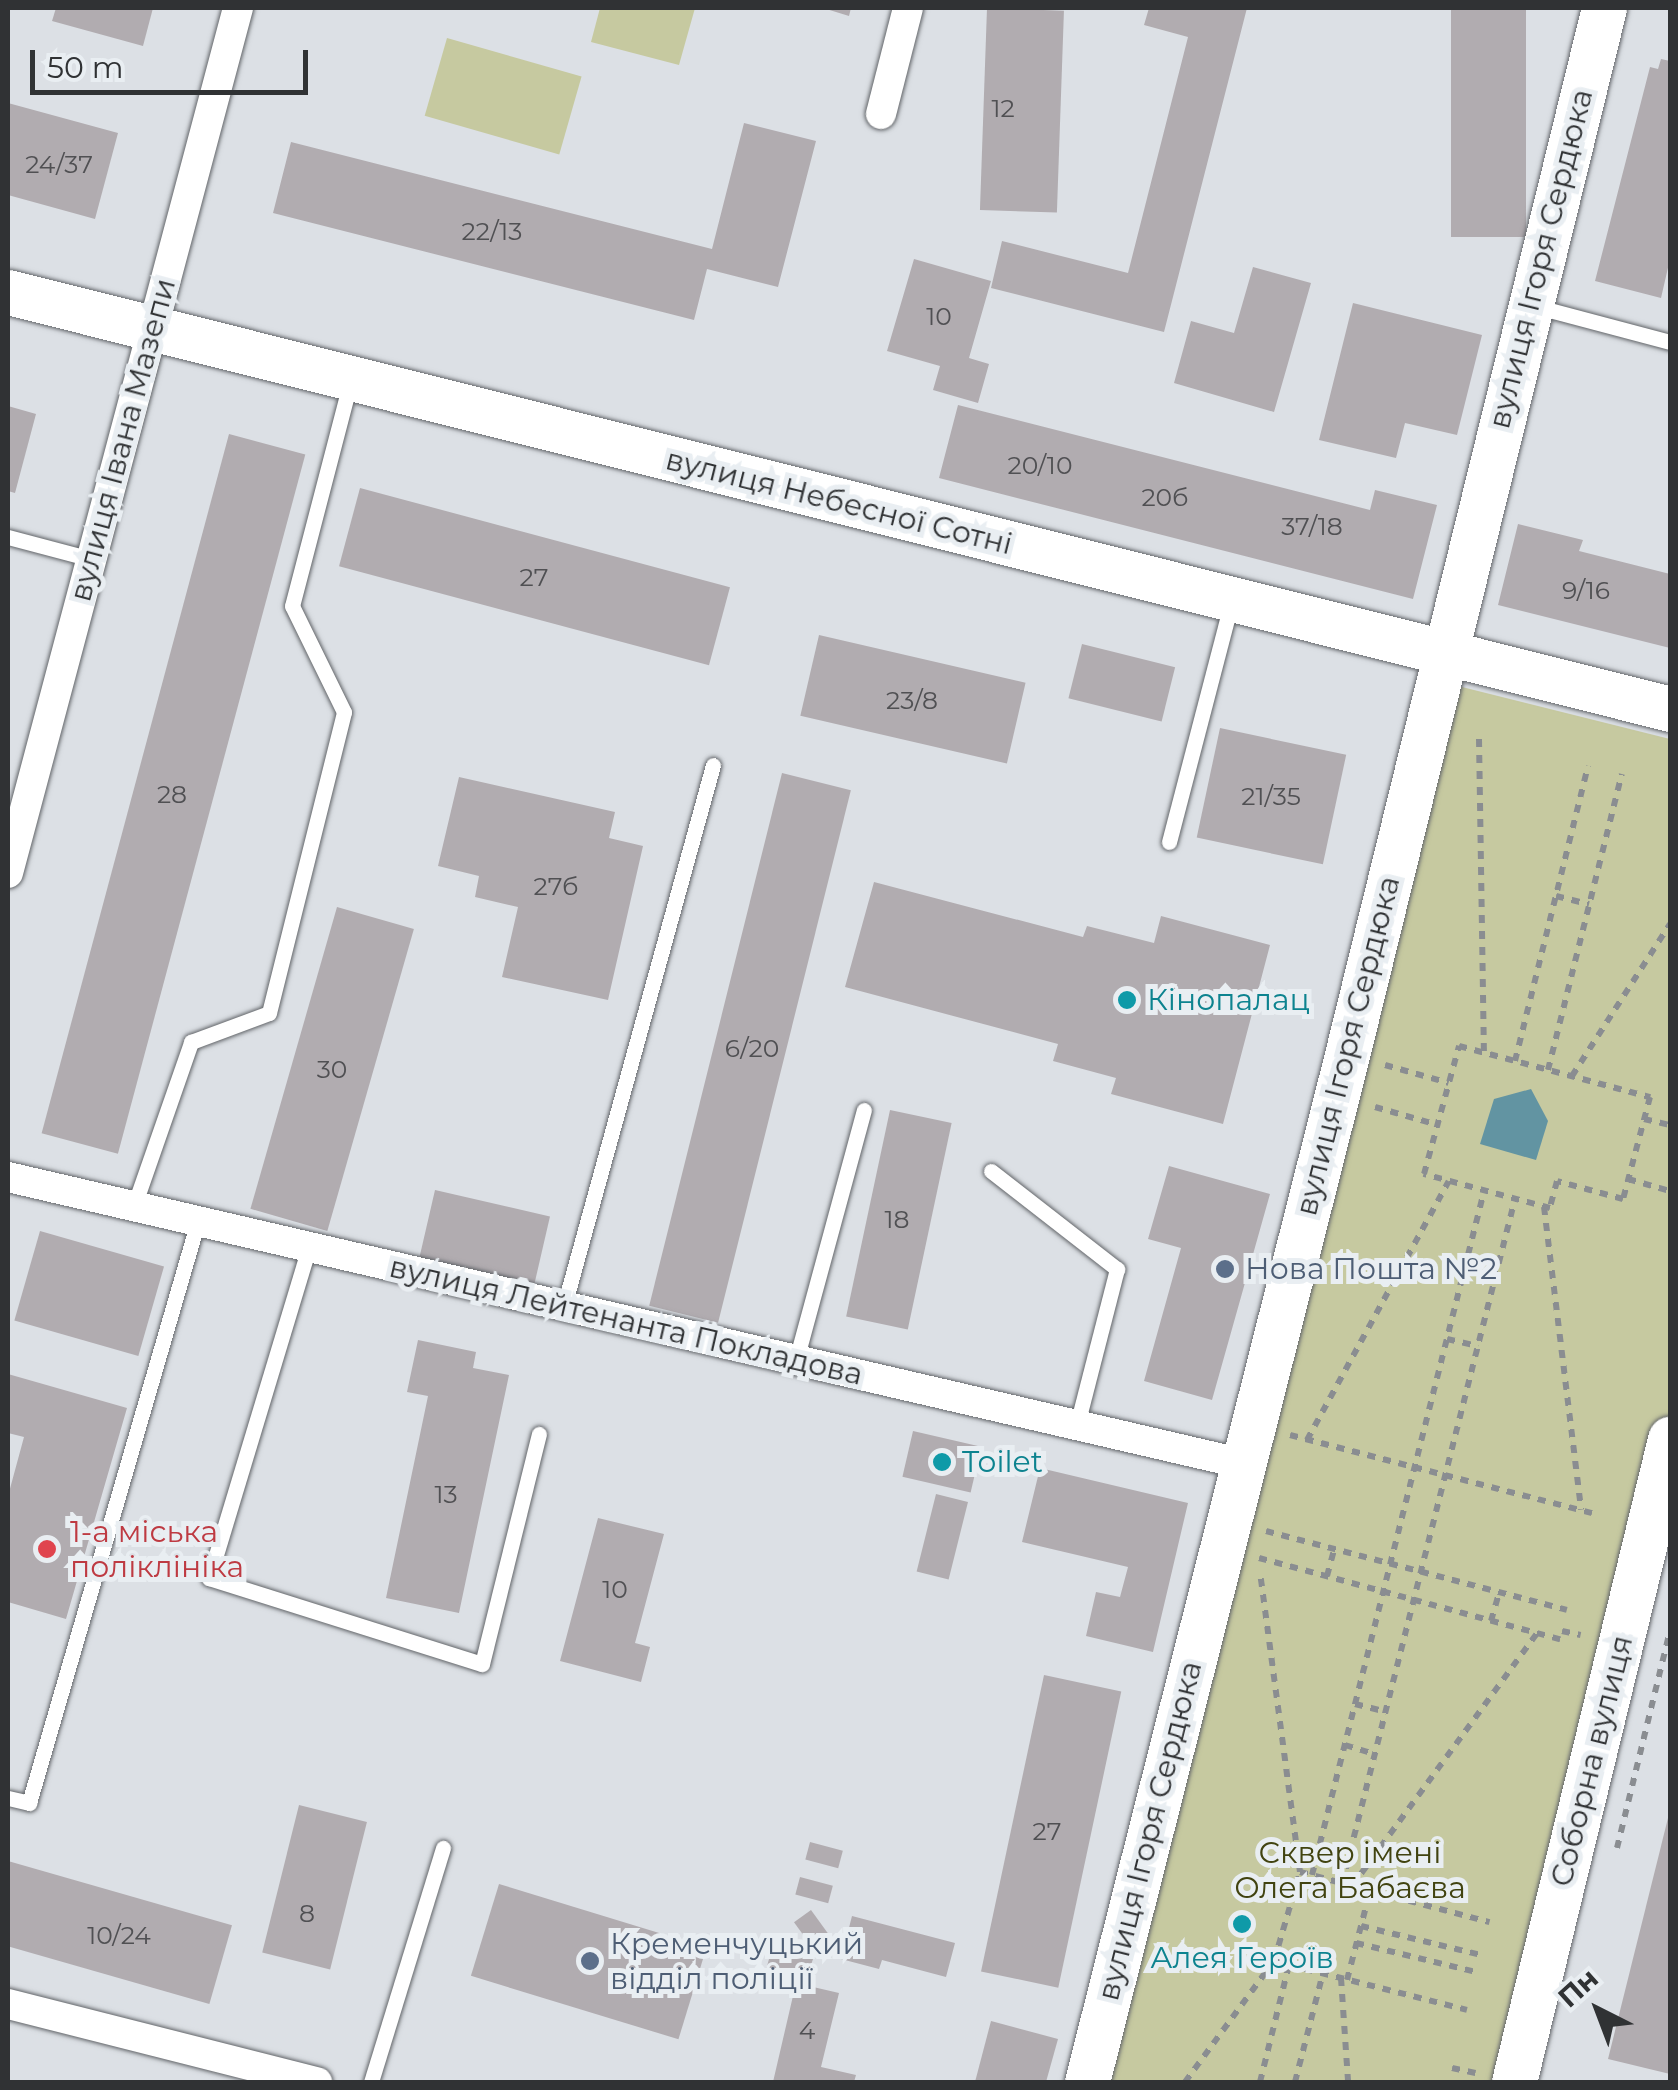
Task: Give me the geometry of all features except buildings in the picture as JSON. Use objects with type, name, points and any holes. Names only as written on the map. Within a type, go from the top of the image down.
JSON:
[{"type":"street","name":"вулиця Івана Мазепи","points":[[8,872],[238,8]]},
{"type":"street","points":[[880,114],[908,8]]},
{"type":"street","name":"вулиця Ігоря Сердюка","points":[[1087,2082],[1604,8]]},
{"type":"street","name":"вулиця Небесної Сотні","points":[[8,292],[1670,708]]},
{"type":"street","name":"вулиця Лейтенанта Покладова","points":[[8,1177],[1244,1464]]},
{"type":"street","name":"Соборна вулиця","points":[[1514,2082],[1656,1565],[1670,1439]]},
{"type":"street","points":[[8,2004],[317,2082]]},
{"type":"lane","points":[[1530,305],[1670,342]]},
{"type":"lane","points":[[134,1206],[191,1042],[269,1013],[344,712],[292,606],[350,380]]},
{"type":"lane","points":[[8,537],[91,559]]},
{"type":"lane","points":[[1168,842],[1232,600]]},
{"type":"lane","points":[[564,1306],[713,765]]},
{"type":"lane","points":[[796,1360],[864,1110]]},
{"type":"lane","points":[[990,1172],[1117,1269],[1077,1426]]},
{"type":"lane","points":[[8,1798],[29,1803],[198,1221]]},
{"type":"lane","points":[[309,1247],[208,1578],[482,1664],[539,1434]]},
{"type":"lane","points":[[371,2082],[443,1848]]},
{"type":"path","points":[[1479,739],[1484,1053]]},
{"type":"path","points":[[1515,1061],[1588,766]]},
{"type":"path","points":[[1548,1070],[1622,774]]},
{"type":"path","points":[[1556,896],[1590,904]]},
{"type":"path","points":[[1572,1076],[1670,924]]},
{"type":"path","points":[[1459,1046],[1484,1053],[1650,1097],[1622,1199],[1557,1181],[1550,1208],[1424,1174],[1459,1046]]},
{"type":"path","points":[[1379,1064],[1449,1083]]},
{"type":"path","points":[[1368,1106],[1438,1124]]},
{"type":"path","points":[[1644,1119],[1670,1125]]},
{"type":"path","points":[[1628,1180],[1670,1191]]},
{"type":"path","points":[[1307,1440],[1449,1181]]},
{"type":"path","points":[[1312,1875],[1484,1190]]},
{"type":"path","points":[[1342,1884],[1516,1199]]},
{"type":"path","points":[[1544,1206],[1581,1510]]},
{"type":"path","points":[[1447,1339],[1478,1346]]},
{"type":"path","points":[[1284,1434],[1592,1512]]},
{"type":"path","points":[[1260,1530],[1567,1610]]},
{"type":"path","points":[[1327,1576],[1334,1549]]},
{"type":"path","points":[[1185,2082],[1274,1961],[1300,1872],[1256,1557],[1560,1639]]},
{"type":"path","points":[[1492,1620],[1499,1592]]},
{"type":"path","points":[[1352,1886],[1537,1632]]},
{"type":"path","points":[[1355,1704],[1386,1712]]},
{"type":"path","points":[[1345,1745],[1375,1754]]},
{"type":"path","points":[[1300,1872],[1489,1922]]},
{"type":"path","points":[[1348,2082],[1344,1979],[1370,1891]]},
{"type":"path","points":[[1361,1926],[1481,1954]]},
{"type":"path","points":[[1356,1943],[1476,1972]]},
{"type":"path","points":[[1274,1961],[1467,2010]]},
{"type":"path","points":[[1260,2082],[1289,1965]]},
{"type":"path","points":[[1295,2082],[1323,1973]]},
{"type":"green space","points":[[600,8],[695,8],[679,65],[591,42]]},
{"type":"green space","points":[[447,38],[582,77],[559,154],[425,116]]},
{"type":"green space","name":"Сквер імені Олега Бабаєва","points":[[1438,681],[1670,739],[1670,1419],[1507,2082],[1086,2082]]},
{"type":"water","points":[[1531,1089],[1548,1121],[1536,1160],[1480,1144],[1494,1099]]},
{"type":"place","name":"Кінопалац","points":[[1127,1000]]},
{"type":"place","name":"Нова Пошта №2","points":[[1225,1269]]},
{"type":"place","name":"Toilet","points":[[942,1462]]},
{"type":"place","name":"1-а міська поліклініка","points":[[47,1549]]},
{"type":"place","name":"Алея Героїв","points":[[1242,1924]]},
{"type":"place","name":"Кременчуцький відділ поліції","points":[[590,1961]]}]
